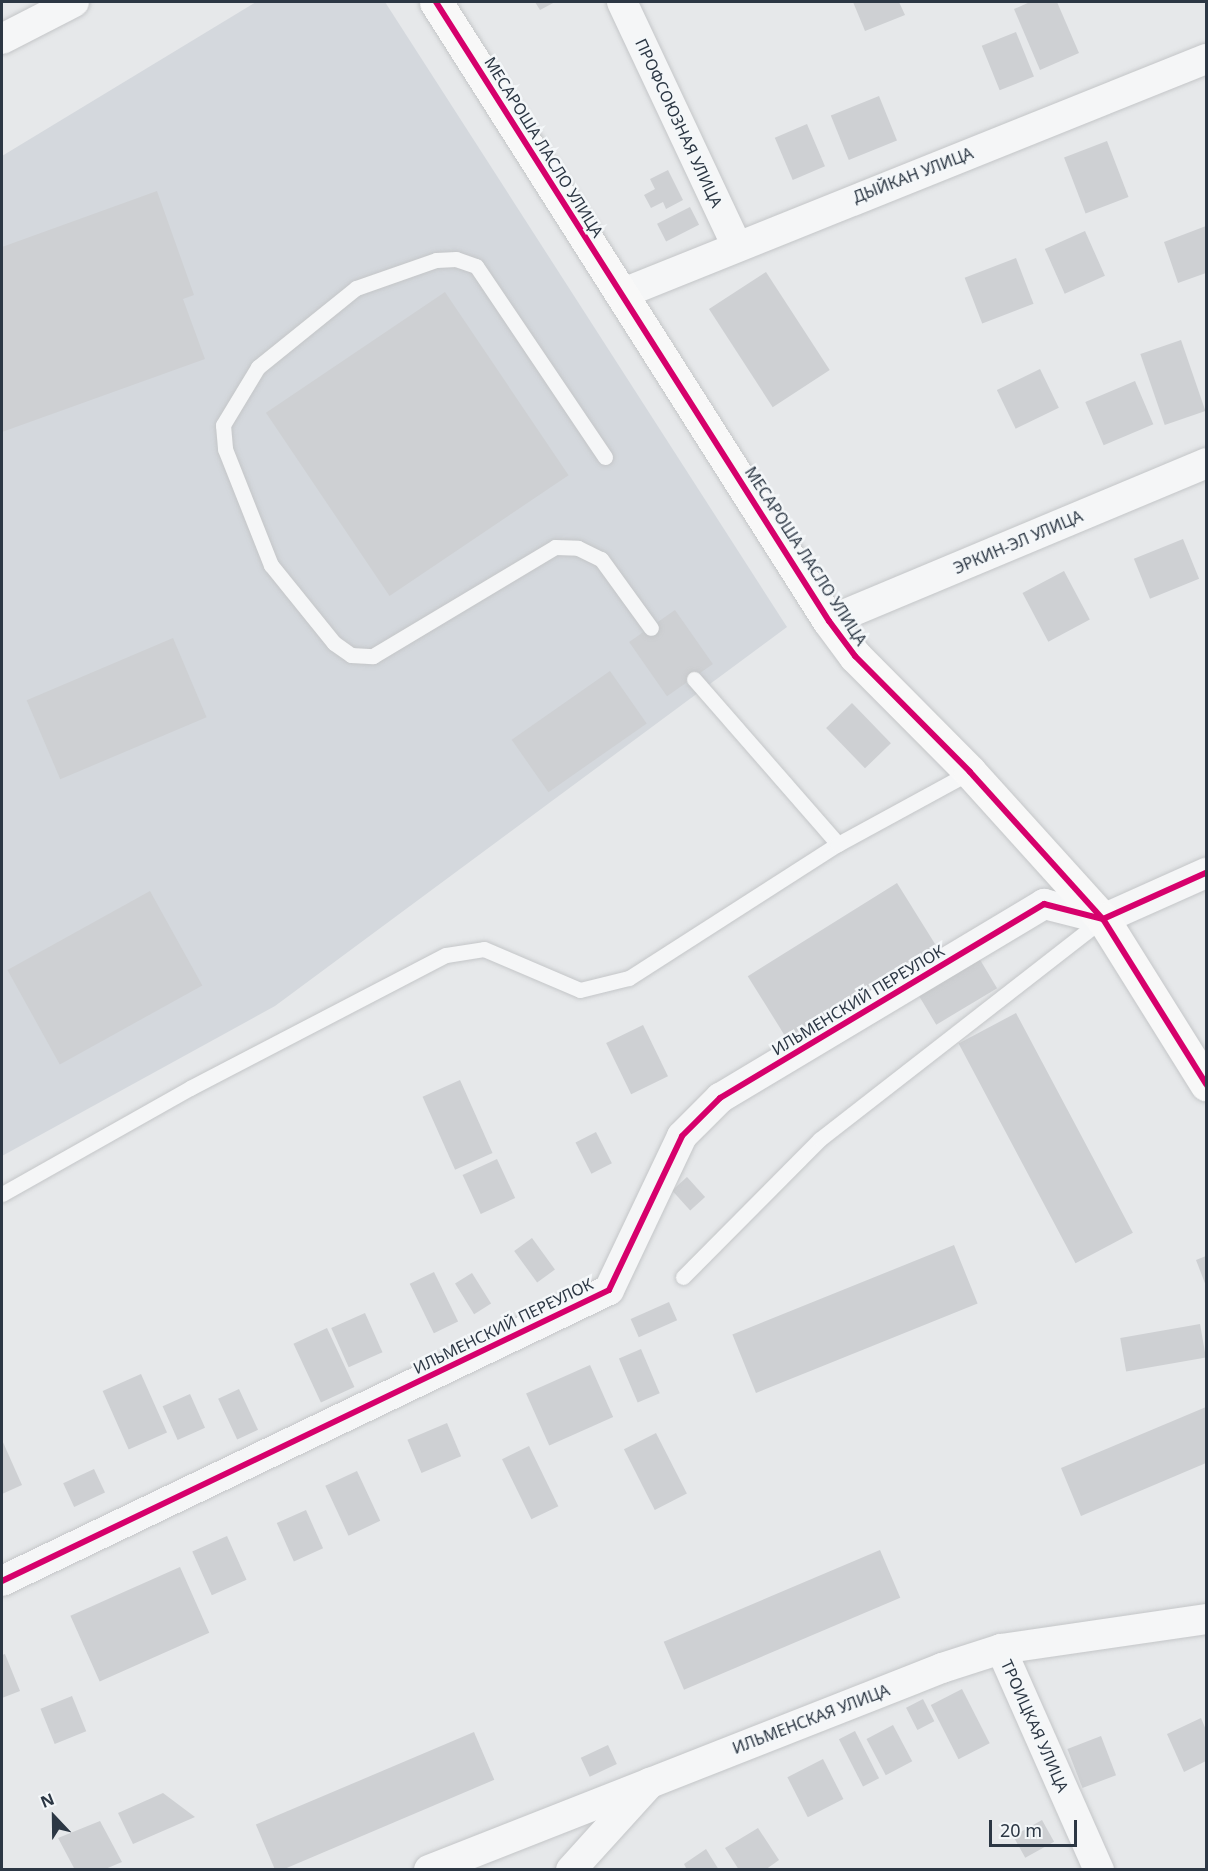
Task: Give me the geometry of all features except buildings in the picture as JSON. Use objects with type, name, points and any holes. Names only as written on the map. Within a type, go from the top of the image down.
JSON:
[{"type":"street","points":[[2,39],[74,2]]},
{"type":"street","name":"МЕСАРОША ЛАСЛО УЛИЦА","points":[[435,2],[829,621],[855,656],[970,771],[1103,919],[1206,1084]]},
{"type":"street","name":"ПРОФСОЮЗНАЯ УЛИЦА","points":[[622,2],[736,244]]},
{"type":"street","name":"ДЫЙКАН УЛИЦА","points":[[621,294],[736,244],[1206,59]]},
{"type":"street","name":"ЭРКИН-ЭЛ УЛИЦА","points":[[829,621],[1206,463]]},
{"type":"street","points":[[1103,919],[1206,873]]},
{"type":"street","name":"ИЛЬМЕНСКИЙ ПЕРЕУЛОК","points":[[2,1581],[609,1290],[682,1136],[720,1098],[1044,904],[1103,919]]},
{"type":"street","name":"ИЛЬМЕНСКАЯ УЛИЦА","points":[[429,1869],[654,1779],[1001,1649],[1206,1618]]},
{"type":"street","name":"ТРОИЦКАЯ УЛИЦА","points":[[1001,1649],[1099,1869]]},
{"type":"street","points":[[570,1869],[654,1779]]},
{"type":"lane","points":[[605,457],[476,266],[456,260],[436,260],[356,288],[258,367],[223,425],[225,449],[271,565],[334,644],[351,655],[373,656],[555,547],[578,548],[601,559],[651,628]]},
{"type":"lane","points":[[694,678],[838,844]]},
{"type":"lane","points":[[2,1194],[190,1088],[446,955],[484,950],[580,990],[606,987],[629,978],[838,844],[970,771]]},
{"type":"lane","points":[[683,1277],[820,1139],[1103,919]]},
{"type":"shaded area","points":[[256,2],[385,2],[787,627],[275,1006],[2,1156],[2,156]]},
{"type":"cycle path","points":[[436,2],[829,621],[855,656],[970,772],[1103,919],[1206,1084]]},
{"type":"cycle path","points":[[2,1581],[609,1290],[682,1136],[720,1098],[1044,904],[1103,919],[1206,873]]}]
